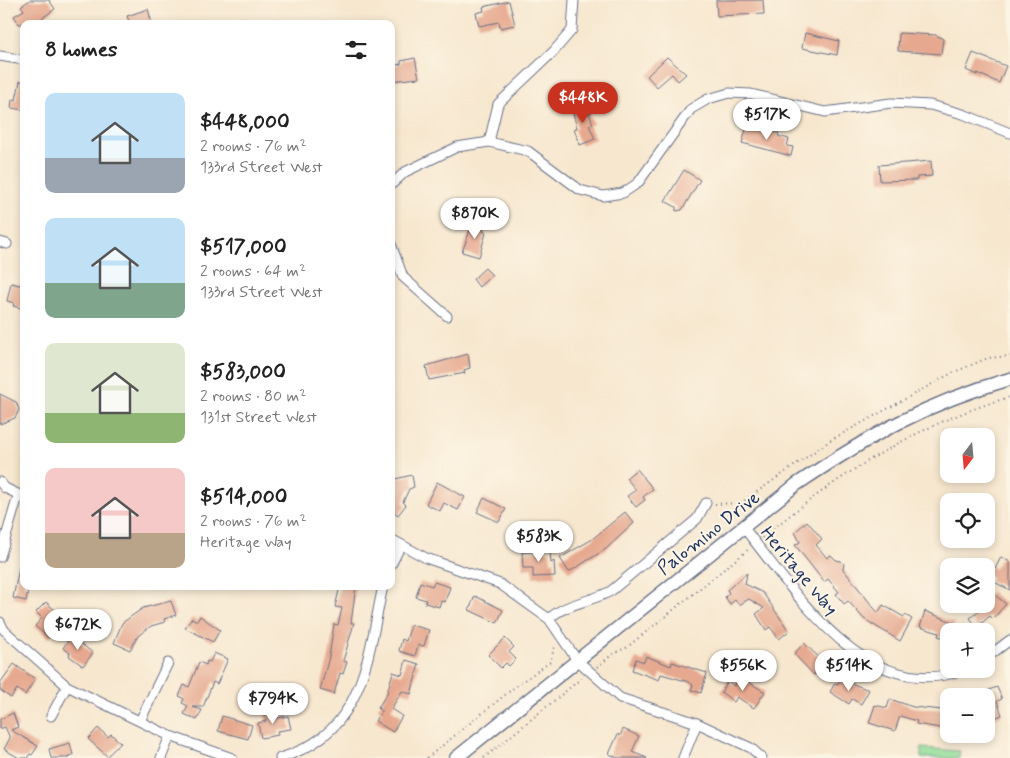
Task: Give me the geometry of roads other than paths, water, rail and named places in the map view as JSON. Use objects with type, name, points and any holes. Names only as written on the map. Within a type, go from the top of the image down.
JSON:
[{"type":"street","points":[[489,142],[498,104],[554,51],[572,30],[574,0]]},
{"type":"street","points":[[0,56],[20,59]]},
{"type":"street","points":[[395,181],[405,172],[457,147],[489,142],[528,152],[580,190],[604,196],[623,193],[638,183],[691,109],[708,99],[728,93],[751,94],[825,112],[891,103],[930,105],[963,114],[1010,134]]},
{"type":"street","points":[[395,255],[403,277],[448,316]]},
{"type":"street","name":"Palomino Drive","points":[[456,758],[797,484],[856,444],[908,416],[963,393],[1010,378]]},
{"type":"street","points":[[0,482],[20,496]]},
{"type":"street","points":[[0,557],[20,500]]},
{"type":"street","points":[[549,619],[567,607],[598,598],[611,591],[697,519],[706,503]]},
{"type":"street","name":"Heritage Way","points":[[744,528],[821,624],[866,659],[894,672],[921,677],[940,676]]},
{"type":"street","points":[[395,541],[426,558],[500,584],[549,619],[577,660],[620,698],[697,723],[751,748],[762,758]]},
{"type":"street","points":[[395,557],[401,545]]},
{"type":"street","points":[[280,758],[309,747],[330,733],[348,712],[363,678],[382,590]]},
{"type":"street","points":[[0,622],[4,630],[67,686],[170,736],[232,758]]},
{"type":"street","points":[[995,651],[1010,640]]},
{"type":"street","points":[[140,721],[168,663]]},
{"type":"street","points":[[50,716],[67,686]]},
{"type":"street","points":[[683,758],[697,723]]},
{"type":"street","points":[[161,758],[170,736]]}]
